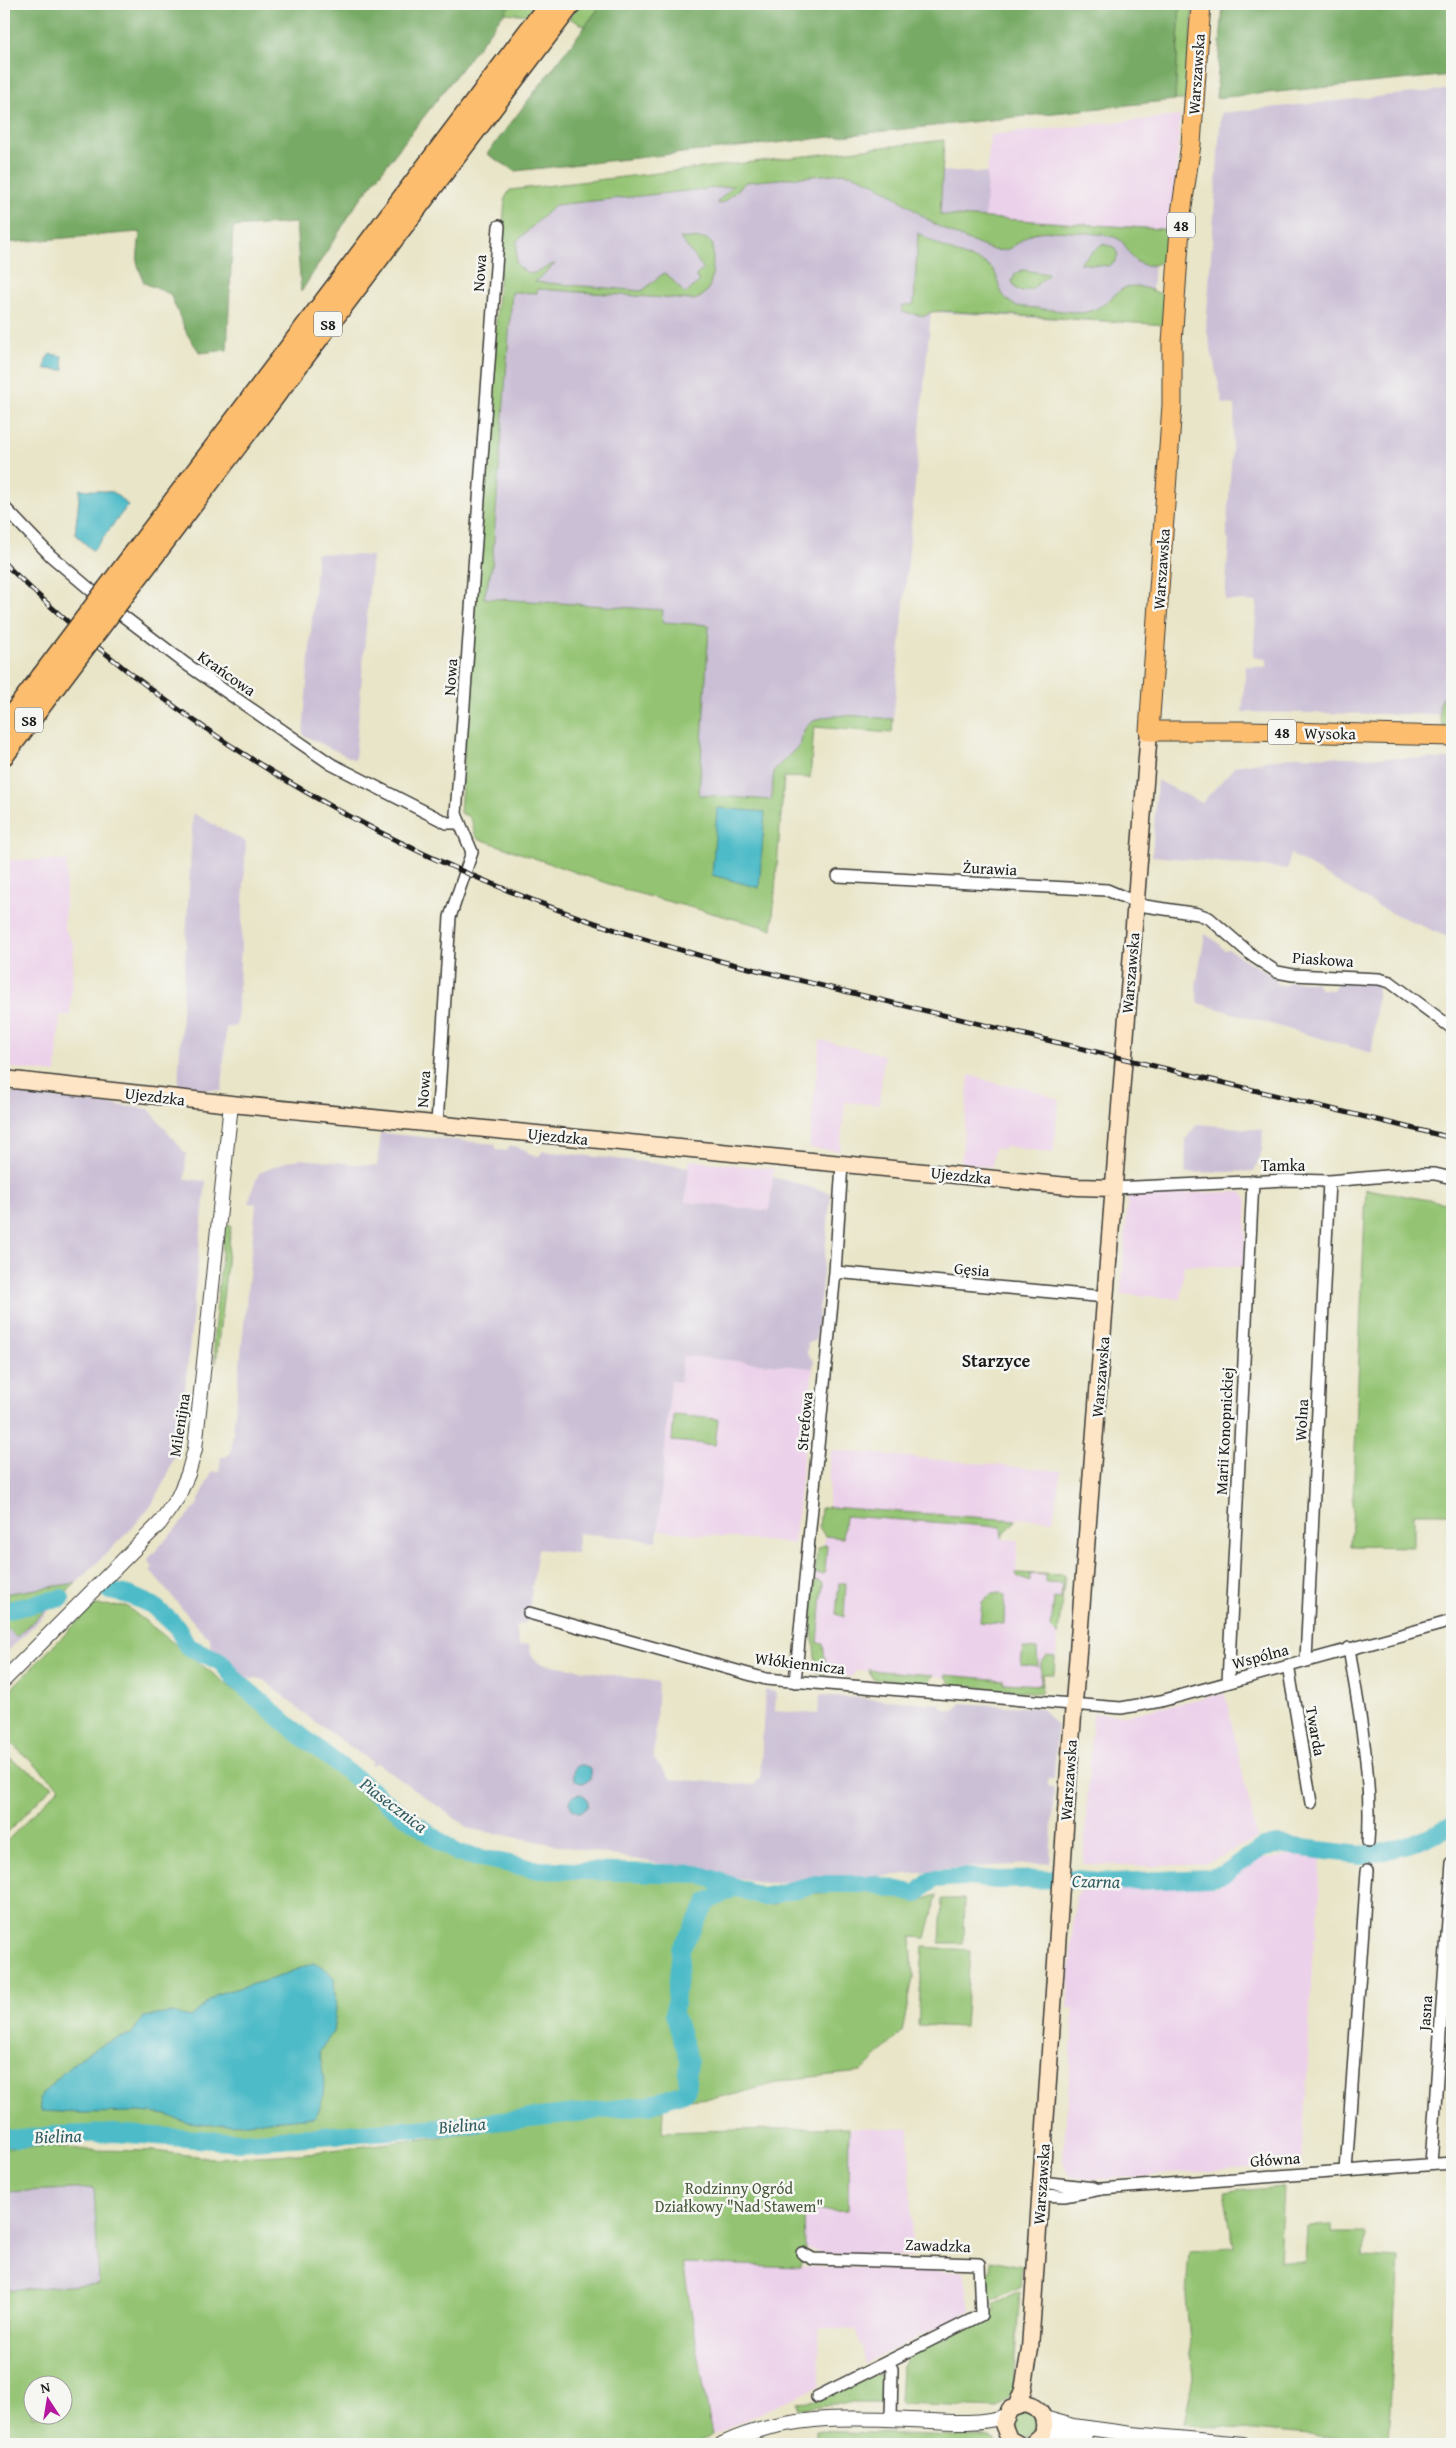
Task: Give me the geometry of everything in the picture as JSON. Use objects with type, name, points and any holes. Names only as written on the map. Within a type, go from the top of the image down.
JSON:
[{"type":"highway","name":"S8","points":[[4,754],[48,682],[550,4]]},
{"type":"highway","name":"S8","points":[[114,594],[570,4]]},
{"type":"highway","name":"S8","points":[[4,727],[48,682]]},
{"type":"main road","name":"Warszawska","points":[[1023,2429],[1022,2390],[1030,2349],[1062,1865],[1113,1188],[1137,904],[1172,405],[1172,343],[1181,214],[1191,144],[1201,4]]},
{"type":"main road","name":"Wysoka","points":[[1149,731],[1235,730],[1452,736]]},
{"type":"main road","name":"Ujezdzka","points":[[4,1079],[231,1104],[1086,1188],[1113,1188]]},
{"type":"street","name":"Nowa","points":[[437,1124],[450,917],[472,852],[456,814],[498,226]]},
{"type":"street","name":"Krańcowa","points":[[4,508],[58,562],[106,603],[186,664],[331,764],[447,823],[460,823]]},
{"type":"street","name":"Żurawia","points":[[838,876],[1107,890],[1137,904]]},
{"type":"street","name":"Piaskowa","points":[[1137,904],[1198,914],[1210,918],[1254,957],[1277,972],[1293,975],[1379,979],[1390,982],[1452,1028]]},
{"type":"street","name":"Milenijna","points":[[4,1680],[160,1523],[178,1497],[188,1474],[200,1419],[231,1104]]},
{"type":"street","name":"Strefowa","points":[[795,1682],[835,1272],[842,1164]]},
{"type":"street","name":"Tamka","points":[[1113,1188],[1253,1181],[1329,1181],[1410,1174],[1436,1174],[1452,1178]]},
{"type":"street","name":"Marii Konopnickiej","points":[[1228,1682],[1253,1181]]},
{"type":"street","name":"Wolna","points":[[1306,1660],[1329,1181]]},
{"type":"street","name":"Gęsia","points":[[835,1272],[1106,1297]]},
{"type":"street","name":"Włókiennicza","points":[[528,1613],[766,1678],[795,1682],[1074,1703]]},
{"type":"street","name":"Wspólna","points":[[1074,1703],[1121,1708],[1160,1701],[1452,1621]]},
{"type":"street","points":[[1350,1648],[1371,1808],[1368,1842]]},
{"type":"street","name":"Twarda","points":[[1288,1665],[1312,1803]]},
{"type":"street","name":"Jasna","points":[[1431,2164],[1452,1863]]},
{"type":"street","points":[[1346,2171],[1367,1871]]},
{"type":"street","name":"Główna","points":[[1041,2189],[1064,2196],[1101,2189],[1452,2163]]},
{"type":"street","name":"Zawadzka","points":[[802,2253],[813,2259],[979,2264],[981,2315],[816,2397]]},
{"type":"street","points":[[888,2362],[892,2369],[891,2419]]},
{"type":"street","points":[[722,2444],[769,2427],[810,2419],[891,2419],[953,2422],[1023,2429],[1132,2434],[1243,2444]]},
{"type":"shaded area","points":[[1452,89],[1452,715],[1242,712],[1246,666],[1267,667],[1267,659],[1253,657],[1257,602],[1225,600],[1229,539],[1227,538],[1227,526],[1235,405],[1223,404],[1206,327],[1221,113]]},
{"type":"shaded area","points":[[1180,116],[1173,229],[984,218],[990,135]]},
{"type":"shaded area","points":[[944,140],[942,171],[987,173],[985,218],[1173,229],[1154,265],[1152,290],[1165,325],[931,312],[892,733],[814,727],[810,778],[784,777],[772,929],[629,891],[477,838],[473,831],[474,823],[469,816],[460,813],[505,198],[510,190]]},
{"type":"shaded area","points":[[317,553],[372,556],[355,760],[303,735]]},
{"type":"shaded area","points":[[1296,756],[1452,759],[1452,939],[1383,909],[1290,854],[1288,869],[1152,856],[1157,780],[1202,803],[1235,766]]},
{"type":"shaded area","points":[[193,813],[246,842],[237,1024],[226,1028],[222,1091],[178,1086]]},
{"type":"shaded area","points":[[4,860],[67,861],[64,928],[74,945],[70,1016],[60,1015],[56,1073],[4,1067]]},
{"type":"shaded area","points":[[1205,934],[1216,941],[1224,950],[1228,949],[1277,979],[1276,984],[1287,985],[1288,982],[1316,982],[1320,989],[1333,990],[1337,983],[1376,984],[1378,986],[1372,1053],[1198,1003],[1196,986]]},
{"type":"shaded area","points":[[820,1040],[884,1055],[879,1105],[845,1102],[840,1151],[809,1148]]},
{"type":"shaded area","points":[[969,1075],[1002,1085],[1025,1087],[1059,1100],[1053,1153],[1005,1146],[1004,1149],[994,1148],[992,1167],[961,1164]]},
{"type":"shaded area","points":[[4,1092],[149,1109],[186,1154],[185,1179],[206,1181],[182,1420],[177,1447],[167,1476],[151,1506],[132,1528],[4,1655]]},
{"type":"shaded area","points":[[1197,1124],[1263,1130],[1262,1151],[1254,1171],[1185,1173],[1186,1139]]},
{"type":"shaded area","points":[[381,1133],[495,1144],[497,1150],[507,1151],[510,1145],[526,1150],[530,1155],[539,1156],[543,1151],[689,1167],[685,1202],[769,1211],[773,1177],[831,1193],[816,1340],[808,1343],[807,1354],[814,1361],[813,1368],[683,1356],[680,1382],[671,1381],[657,1541],[578,1533],[577,1553],[538,1549],[527,1622],[516,1626],[519,1645],[529,1644],[532,1656],[539,1663],[658,1682],[654,1759],[671,1779],[754,1785],[760,1778],[765,1690],[776,1692],[775,1711],[818,1714],[820,1695],[939,1704],[943,1710],[955,1711],[961,1703],[1042,1708],[1057,1726],[1054,1779],[1048,1779],[1048,1786],[1054,1788],[1050,1863],[938,1869],[932,1872],[766,1883],[470,1829],[377,1763],[373,1766],[370,1764],[372,1762],[311,1719],[264,1680],[247,1678],[211,1650],[210,1637],[203,1633],[150,1571],[153,1568],[148,1559],[196,1507],[212,1471],[219,1472],[221,1457],[231,1453],[256,1204],[249,1203],[251,1192],[259,1173],[289,1161],[301,1159],[377,1166]]},
{"type":"shaded area","points":[[689,1160],[774,1169],[769,1211],[685,1202]]},
{"type":"shaded area","points":[[1241,1192],[1247,1198],[1244,1267],[1184,1265],[1181,1299],[1121,1294],[1128,1194]]},
{"type":"shaded area","points":[[683,1356],[813,1368],[794,1544],[658,1530],[671,1381],[680,1382]]},
{"type":"shaded area","points":[[831,1450],[1061,1471],[1053,1520],[1021,1518],[1016,1520],[1002,1536],[1002,1539],[1018,1540],[1016,1573],[1065,1575],[1054,1674],[1043,1674],[1041,1693],[952,1685],[945,1677],[934,1676],[926,1683],[873,1679],[868,1671],[857,1670],[851,1677],[817,1673],[811,1621],[817,1550],[824,1545],[825,1536],[819,1527],[821,1508],[828,1507]]},
{"type":"shaded area","points":[[1225,1693],[1257,1838],[1205,1864],[1157,1866],[1083,1864],[1093,1713],[1128,1715]]},
{"type":"shaded area","points":[[1321,1854],[1318,1919],[1316,1938],[1313,1938],[1308,2063],[1301,2164],[1106,2179],[1087,2179],[1069,2176],[1063,2162],[1074,2009],[1067,2008],[1075,1897],[1085,1887],[1216,1887],[1263,1858]]},
{"type":"shaded area","points":[[849,2127],[909,2129],[912,2257],[864,2256],[853,2252],[847,2256],[805,2249],[804,2211],[848,2210]]},
{"type":"shaded area","points":[[94,2187],[99,2284],[4,2290],[4,2192]]},
{"type":"shaded area","points":[[684,2263],[964,2271],[970,2311],[863,2364],[862,2345],[860,2345],[857,2330],[819,2328],[820,2386],[712,2435]]},
{"type":"green space","points":[[4,4],[511,4],[358,202],[301,292],[296,223],[233,227],[227,350],[200,353],[187,334],[170,294],[144,283],[137,262],[140,232],[4,243]]},
{"type":"green space","points":[[511,4],[539,4],[530,15],[504,13]]},
{"type":"green space","points":[[580,4],[602,4],[585,26],[569,18]]},
{"type":"green space","points":[[602,4],[1180,4],[1175,100],[515,171],[487,154]]},
{"type":"green space","points":[[1180,4],[1193,4],[1187,98],[1175,100]]},
{"type":"green space","points":[[1223,4],[1452,4],[1452,75],[1216,98]]},
{"type":"green space","points":[[944,140],[940,215],[1175,230],[1172,252],[1168,257],[1153,265],[1141,264],[1131,256],[1123,243],[1114,237],[1053,231],[1038,232],[1007,249],[993,250],[943,229],[870,181],[845,173],[746,182],[724,202],[718,204],[717,202],[733,186],[555,205],[517,241],[516,263],[522,269],[532,273],[555,264],[535,282],[642,291],[664,273],[685,294],[700,281],[695,276],[704,269],[680,238],[707,239],[713,245],[713,269],[710,285],[706,292],[701,297],[693,300],[537,289],[537,293],[512,292],[492,566],[484,598],[663,610],[662,622],[709,625],[699,795],[771,800],[774,770],[801,744],[804,731],[811,723],[823,718],[836,716],[893,719],[892,733],[814,727],[810,778],[784,777],[772,929],[629,891],[477,838],[471,820],[466,815],[460,813],[505,198],[510,190]]},
{"type":"green space","points":[[918,233],[951,251],[989,266],[996,275],[1004,296],[1016,306],[1082,313],[1105,304],[1125,288],[1135,286],[1165,296],[1168,301],[1168,325],[943,311],[931,312],[925,316],[902,312],[902,306],[914,304]]},
{"type":"green space","points":[[1102,244],[1114,247],[1118,255],[1115,262],[1108,266],[1079,263]]},
{"type":"green space","points":[[1022,270],[1049,274],[1032,289],[1022,292],[1016,289],[1012,282],[1015,274]]},
{"type":"green space","points":[[1452,691],[1452,731],[1443,726],[1440,706],[1444,696]]},
{"type":"green space","points":[[1366,1189],[1452,1204],[1452,1513],[1414,1513],[1414,1547],[1351,1546]]},
{"type":"green space","points":[[225,1224],[231,1225],[216,1363],[213,1341]]},
{"type":"green space","points":[[674,1415],[718,1419],[715,1445],[672,1441]]},
{"type":"green space","points":[[821,1508],[1016,1520],[1002,1536],[1002,1539],[1001,1527],[845,1516],[843,1538],[825,1536],[819,1527]]},
{"type":"green space","points":[[827,1545],[825,1572],[822,1574],[815,1573],[817,1550]]},
{"type":"green space","points":[[1016,1573],[1065,1575],[1058,1635],[1051,1628],[1054,1598],[1061,1599],[1062,1584],[1046,1583],[1046,1575],[1030,1574],[1030,1582],[1018,1577]]},
{"type":"green space","points":[[815,1580],[823,1583],[818,1643],[823,1644],[827,1674],[817,1673],[811,1621]]},
{"type":"green space","points":[[76,1583],[16,1637],[9,1629],[4,1630],[4,1594]]},
{"type":"green space","points":[[839,1583],[846,1583],[844,1617],[836,1614]]},
{"type":"green space","points":[[1000,1593],[1005,1596],[1004,1624],[980,1622],[982,1602],[991,1594]]},
{"type":"green space","points":[[94,1605],[126,1606],[387,1809],[456,1854],[538,1872],[673,1876],[728,1890],[771,1905],[796,1895],[872,1889],[918,1901],[937,1895],[926,1938],[911,1937],[913,1978],[902,2032],[861,2072],[792,2079],[728,2096],[456,2124],[240,2138],[113,2130],[4,2134],[4,1844],[60,1787],[4,1737],[4,1696]]},
{"type":"green space","points":[[1023,1648],[1037,1649],[1038,1667],[1021,1665]]},
{"type":"green space","points":[[1047,1656],[1055,1657],[1054,1674],[1043,1674],[1041,1693],[952,1685],[945,1675],[1004,1680],[1004,1683],[1041,1685],[1041,1663]]},
{"type":"green space","points":[[868,1670],[934,1675],[926,1683],[873,1679]]},
{"type":"green space","points":[[4,1755],[53,1786],[4,1836]]},
{"type":"green space","points":[[942,1899],[964,1899],[963,1943],[940,1943]]},
{"type":"green space","points":[[923,1947],[970,1950],[965,2027],[918,2025]]},
{"type":"green space","name":"Rodzinny Ogród Działkowy \"Nad Stawem\"","points":[[663,2110],[662,2132],[849,2127],[848,2210],[804,2211],[805,2249],[801,2267],[683,2263],[712,2435],[694,2444],[4,2444],[4,2290],[99,2284],[94,2188],[4,2192],[4,2148],[52,2146],[87,2150],[153,2151],[213,2158],[299,2154]]},
{"type":"green space","points":[[1283,2187],[1279,2261],[1305,2262],[1307,2226],[1332,2225],[1332,2233],[1365,2233],[1364,2256],[1399,2258],[1388,2442],[1184,2424],[1193,2378],[1186,2296],[1189,2251],[1234,2248],[1224,2192]]},
{"type":"green space","points":[[991,2260],[1022,2266],[1020,2287],[987,2302],[985,2298],[984,2277],[990,2271]]},
{"type":"green space","points":[[1020,2291],[1012,2397],[998,2408],[902,2404],[900,2401],[902,2369],[907,2357],[996,2311],[993,2304]]},
{"type":"green space","points":[[876,2372],[877,2375],[883,2374],[886,2380],[882,2403],[839,2403],[798,2409],[797,2402],[819,2400]]},
{"type":"green space","points":[[1025,2413],[1033,2417],[1037,2425],[1033,2433],[1025,2437],[1017,2433],[1013,2425],[1017,2417]]},
{"type":"green space","points":[[815,2431],[990,2437],[996,2439],[1001,2444],[815,2444]]},
{"type":"water","points":[[50,354],[62,356],[64,370],[45,369],[46,359]]},
{"type":"water","points":[[80,489],[113,492],[128,505],[93,551],[75,534]]},
{"type":"water","points":[[717,808],[765,812],[759,888],[712,875]]},
{"type":"water","points":[[582,1765],[588,1768],[591,1774],[588,1780],[582,1783],[576,1780],[573,1774],[576,1768]]},
{"type":"water","points":[[579,1794],[585,1797],[588,1803],[585,1809],[579,1812],[573,1809],[570,1803],[573,1797]]},
{"type":"water","points":[[313,1963],[325,1968],[334,1978],[336,2010],[333,2032],[319,2052],[324,2085],[322,2102],[315,2117],[208,2125],[188,2123],[167,2115],[140,2112],[82,2113],[41,2111],[39,2098],[69,2067],[103,2044],[131,2035],[143,2017],[172,2013],[191,2017],[217,1994],[275,1978]]},
{"type":"waterway","name":"Czarna","points":[[110,1591],[129,1595],[154,1606],[177,1627],[187,1646],[221,1662],[236,1680],[295,1731],[402,1814],[457,1853],[539,1870],[698,1874],[764,1897],[816,1884],[873,1884],[916,1894],[933,1879],[966,1877],[997,1880],[1076,1879],[1113,1882],[1209,1878],[1224,1874],[1263,1847],[1278,1845],[1361,1855],[1414,1843],[1452,1826]]},
{"type":"waterway","name":"Piasecznica","points":[[4,1611],[61,1598]]},
{"type":"waterway","name":"Bielina","points":[[4,2138],[19,2139],[55,2135],[114,2133],[240,2142],[456,2126],[649,2105],[686,2092],[689,2060],[674,2014],[681,1949],[707,1902],[735,1887]]},
{"type":"railway","points":[[4,563],[82,634],[164,699],[249,757],[337,810],[429,856],[524,897],[622,932],[724,962],[1452,1138]]},
{"type":"district","name":"Starzyce","points":[[996,1360]]}]
